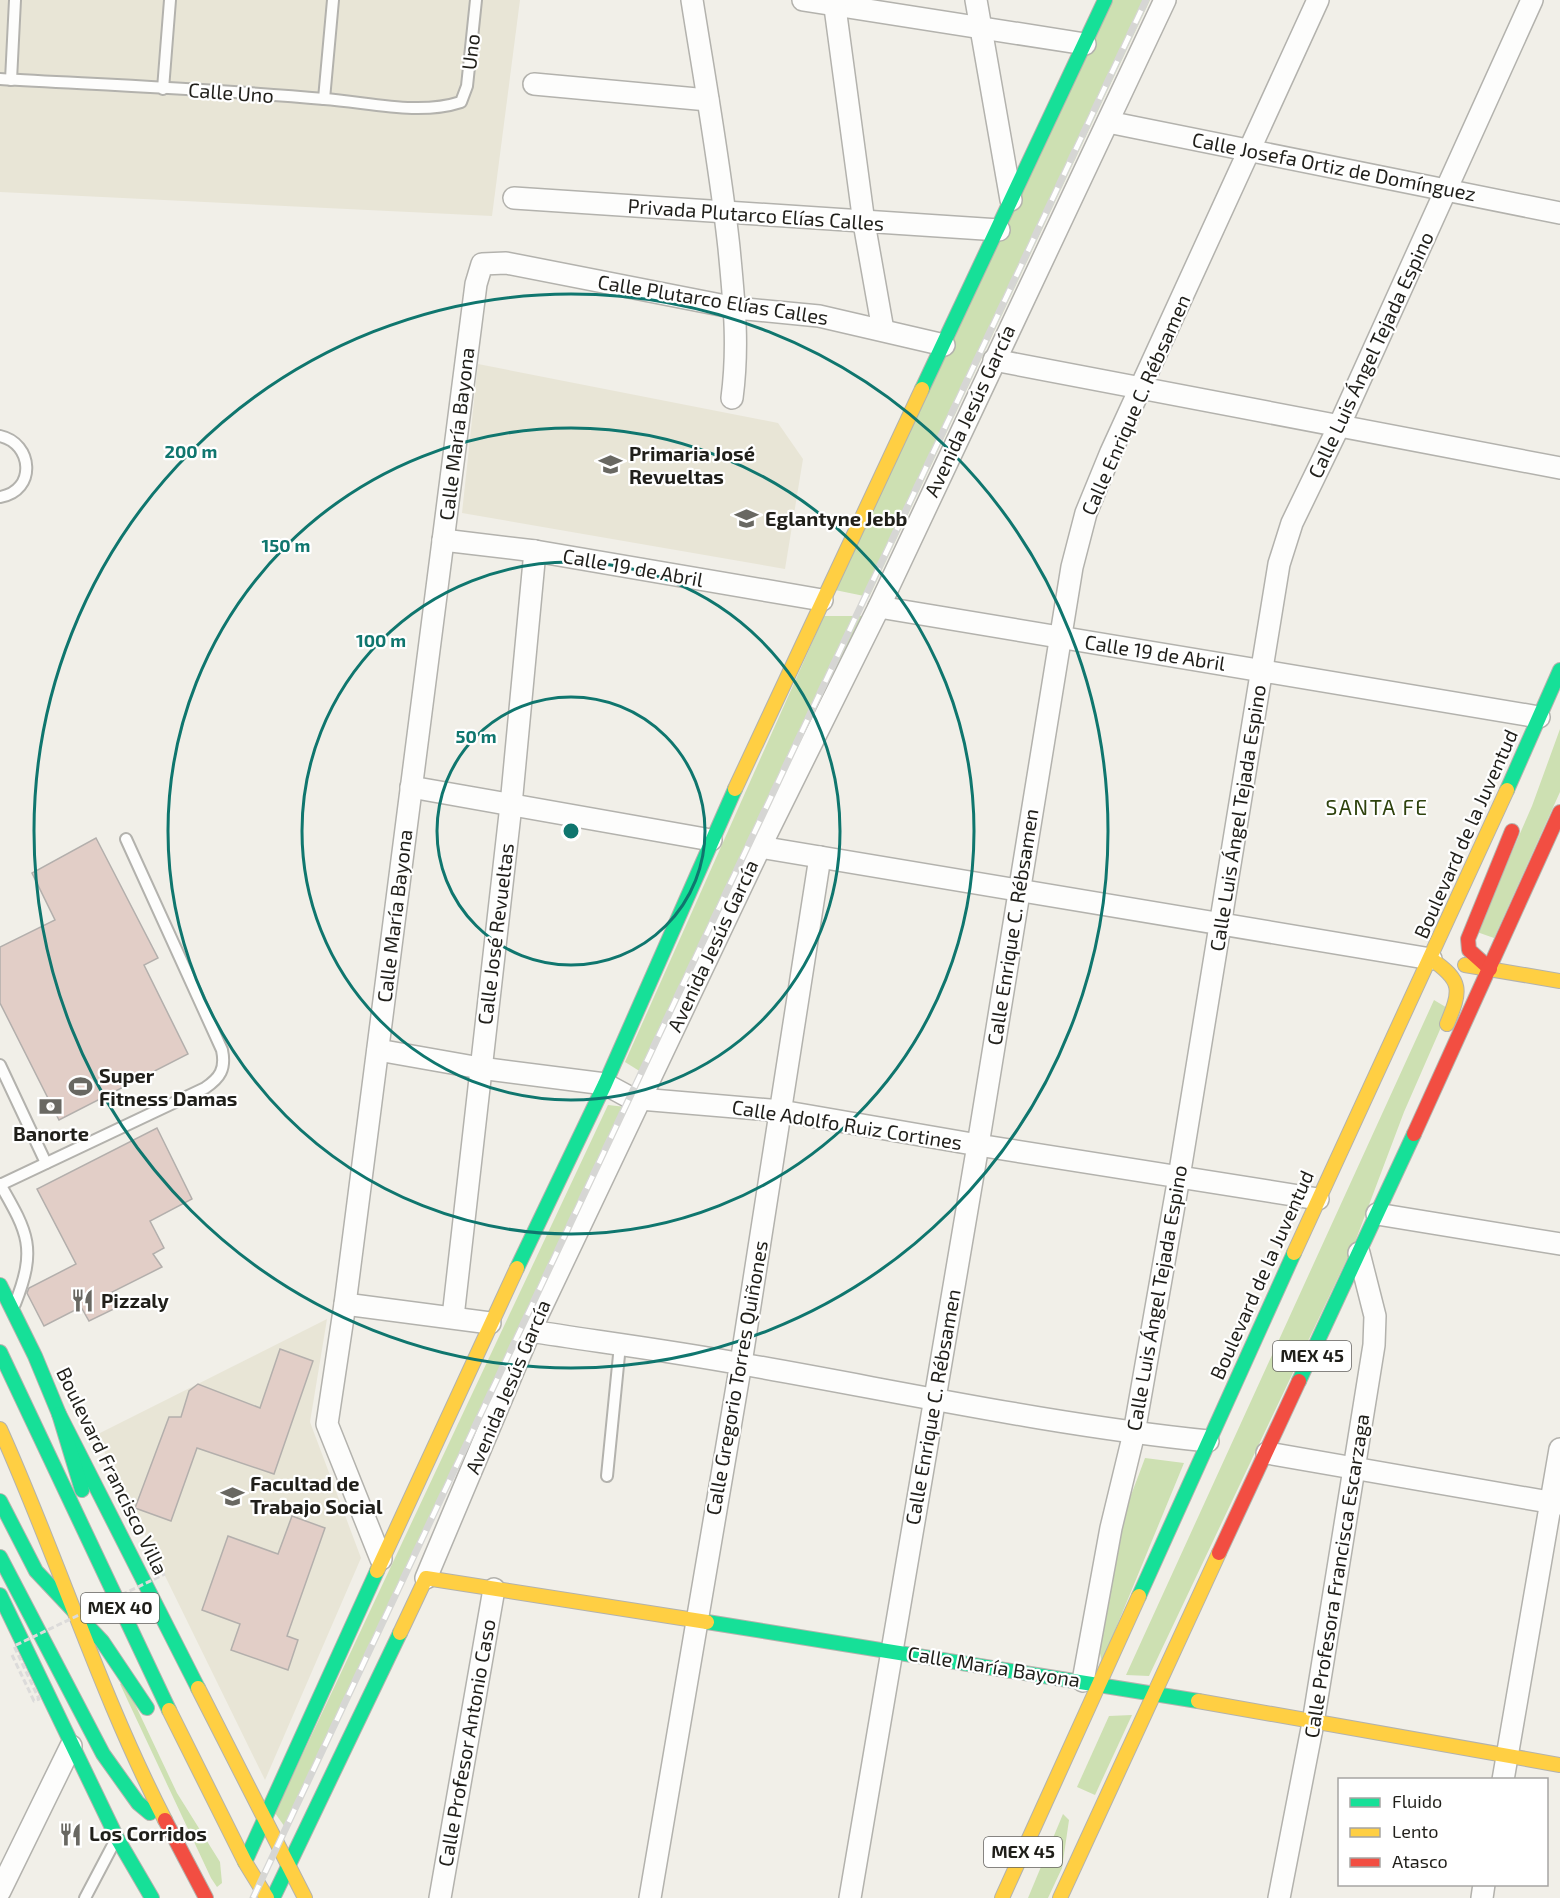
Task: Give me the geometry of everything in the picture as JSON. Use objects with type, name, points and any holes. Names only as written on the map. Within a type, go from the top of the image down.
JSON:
[{"type":"main road","name":"Avenida Jesús García","points":[[245,1862],[490,1323],[605,1084],[711,840],[1105,0]]},
{"type":"main road","name":"Boulevard de la Juventud","points":[[1002,1898],[1044,1807],[1091,1682],[1208,1441],[1318,1198],[1431,959],[1560,670]]},
{"type":"main road","points":[[1536,724],[1538,758]]},
{"type":"main road","name":"MEX 45","points":[[1060,1898],[1490,969],[1560,812]]},
{"type":"main road","points":[[1490,969],[1469,951],[1468,939],[1520,813]]},
{"type":"main road","points":[[1431,959],[1560,981]]},
{"type":"main road","points":[[1431,959],[1454,974],[1460,985],[1457,1001],[1443,1034]]},
{"type":"main road","points":[[1404,1155],[1406,1123],[1434,1056]]},
{"type":"main road","name":"Boulevard Francisco Villa","points":[[0,1285],[59,1414],[305,1898]]},
{"type":"main road","points":[[0,1323],[13,1310]]},
{"type":"main road","name":"MEX 40","points":[[0,1352],[93,1553],[245,1862],[267,1898]]},
{"type":"main road","points":[[59,1414],[81,1486],[93,1553]]},
{"type":"main road","name":"MEX 40","points":[[0,1429],[76,1610],[92,1657],[170,1832],[206,1898]]},
{"type":"main road","points":[[0,1502],[36,1571],[76,1610],[127,1673],[154,1721]]},
{"type":"main road","points":[[0,1557],[103,1754],[138,1803],[170,1832]]},
{"type":"main road","name":"Avenida Jesús García","points":[[273,1898],[426,1578]]},
{"type":"main road","name":"Calle María Bayona","points":[[426,1578],[1091,1682],[1560,1765]]},
{"type":"main road","points":[[0,1595],[117,1838],[152,1898]]},
{"type":"main road","points":[[1044,1807],[1062,1798]]},
{"type":"main road","points":[[1052,1898],[1076,1828]]},
{"type":"main road","points":[[214,1832],[245,1862]]},
{"type":"street","points":[[692,0],[725,214],[736,308],[738,346],[732,398]]},
{"type":"street","points":[[803,0],[835,3],[1085,44]]},
{"type":"street","points":[[976,0],[1012,201]]},
{"type":"street","name":"Avenida Jesús García","points":[[426,1578],[530,1331],[760,847],[879,607],[1165,0]]},
{"type":"street","name":"Calle Enrique C. Rébsamen","points":[[850,1898],[978,1145],[1072,567],[1086,513],[1111,452],[1318,0]]},
{"type":"street","name":"Calle Luis Ángel Tejada Espino","points":[[1091,1682],[1111,1528],[1134,1433],[1179,1177],[1279,564],[1292,523],[1339,426],[1532,0]]},
{"type":"street","points":[[835,3],[864,223],[883,330]]},
{"type":"street","points":[[534,84],[708,100]]},
{"type":"street","name":"Calle Josefa Ortiz de Domínguez","points":[[1107,122],[1560,213]]},
{"type":"street","name":"Privada Plutarco Elías Calles","points":[[514,198],[725,214],[999,230]]},
{"type":"street","name":"Calle Plutarco Elías Calles","points":[[482,264],[506,263],[736,308],[819,316],[944,345]]},
{"type":"street","name":"Calle María Bayona","points":[[381,1559],[327,1424],[345,1304],[476,284],[482,264]]},
{"type":"street","points":[[994,360],[1560,468]]},
{"type":"street","name":"Calle 19 de Abril","points":[[443,540],[535,551],[822,600]]},
{"type":"street","name":"Calle José Revueltas","points":[[453,1317],[511,805],[535,551]]},
{"type":"street","name":"Calle 19 de Abril","points":[[879,607],[1261,671],[1536,724]]},
{"type":"street","points":[[411,787],[711,840]]},
{"type":"street","points":[[760,847],[1431,959]]},
{"type":"street","name":"Calle Gregorio Torres Quiñones","points":[[650,1898],[695,1620],[741,1364],[820,857]]},
{"type":"street","name":"Calle Adolfo Ruiz Cortines","points":[[378,1050],[480,1068],[605,1084],[629,1097],[640,1099],[781,1111],[978,1145],[1318,1198]]},
{"type":"street","points":[[1377,1214],[1560,1244]]},
{"type":"street","name":"Calle Profesora Francisca Escarzaga","points":[[1279,1898],[1313,1723],[1356,1469],[1374,1345],[1375,1316],[1359,1253]]},
{"type":"street","points":[[345,1304],[490,1323]]},
{"type":"street","points":[[530,1331],[741,1364],[934,1400],[1134,1433],[1208,1441]]},
{"type":"street","points":[[1503,1778],[1556,1503],[1560,1449]]},
{"type":"street","points":[[1267,1453],[1556,1503]]},
{"type":"street","name":"Calle Profesor Antonio Caso","points":[[440,1898],[494,1589]]},
{"type":"street","points":[[0,1891],[71,1746]]},
{"type":"lane","points":[[6,79],[15,0]]},
{"type":"lane","points":[[163,89],[170,0]]},
{"type":"lane","points":[[324,99],[333,0]]},
{"type":"lane","name":"Uno","points":[[460,102],[467,86],[476,0]]},
{"type":"lane","name":"Calle Uno","points":[[6,79],[324,99],[428,108],[460,102]]},
{"type":"lane","points":[[0,436],[7,438],[22,452],[26,477],[14,494],[0,497]]},
{"type":"lane","points":[[13,1310],[26,1272],[28,1242],[17,1213],[0,1184],[205,1088],[215,1082],[224,1067],[219,1044],[126,839]]},
{"type":"lane","points":[[0,1065],[46,1163]]},
{"type":"lane","points":[[607,1476],[620,1345]]},
{"type":"lane","points":[[85,1898],[117,1838]]},
{"type":"path","points":[[12,1655],[34,1701],[39,1699],[14,1646],[165,1574]]},
{"type":"shaded area","points":[[0,0],[520,0],[492,216],[0,192]]},
{"type":"shaded area","name":"Primaria José Revueltas","points":[[478,364],[778,423],[803,459],[785,569],[462,513]]},
{"type":"shaded area","name":"Facultad de Trabajo Social","points":[[327,1319],[310,1422],[361,1558],[265,1780],[96,1435]]},
{"type":"green space","points":[[1113,0],[1150,0],[869,597],[835,590]]},
{"type":"green space","points":[[824,616],[864,616],[641,1072],[625,1062]]},
{"type":"green space","points":[[1560,729],[1560,792],[1494,938],[1477,932],[1532,806]]},
{"type":"green space","points":[[1434,1000],[1449,1009],[1404,1112],[1355,1242],[1149,1676],[1126,1675]]},
{"type":"green space","points":[[608,1105],[626,1107],[287,1830],[275,1813]]},
{"type":"green space","points":[[1145,1458],[1184,1463],[1102,1662],[1098,1637],[1098,1611],[1102,1584],[1108,1558]]},
{"type":"green space","points":[[124,1681],[177,1793],[220,1862],[222,1883],[217,1887],[120,1684]]},
{"type":"green space","points":[[1132,1715],[1095,1795],[1077,1787],[1109,1716]]},
{"type":"green space","points":[[1063,1814],[1069,1820],[1062,1868],[1048,1898],[1028,1898]]},
{"type":"building","points":[[96,838],[158,958],[144,965],[188,1054],[59,1120],[0,1003],[0,947],[55,920],[32,873]]},
{"type":"building","points":[[157,1128],[192,1199],[150,1221],[164,1248],[153,1254],[162,1267],[112,1292],[118,1307],[89,1321],[81,1307],[44,1326],[27,1293],[29,1288],[76,1264],[37,1189]]},
{"type":"building","points":[[280,1349],[313,1361],[274,1474],[197,1448],[171,1521],[135,1508],[169,1417],[181,1417],[189,1391],[198,1384],[260,1408]]},
{"type":"building","points":[[292,1516],[325,1528],[287,1636],[298,1640],[288,1670],[231,1650],[240,1624],[202,1610],[228,1536],[278,1554]]},
{"type":"railway","points":[[253,1898],[1146,0]]},
{"type":"traffic: fast","points":[[922,389],[1105,0]]},
{"type":"traffic: fast","points":[[1507,790],[1560,670]]},
{"type":"traffic: fast","points":[[517,1268],[605,1084],[735,789]]},
{"type":"traffic: fast","points":[[1299,1381],[1414,1134]]},
{"type":"traffic: fast","points":[[1139,1596],[1294,1253]]},
{"type":"traffic: fast","points":[[0,1285],[35,1356],[59,1414],[198,1688]]},
{"type":"traffic: fast","points":[[0,1352],[169,1710]]},
{"type":"traffic: fast","points":[[59,1414],[82,1490]]},
{"type":"traffic: fast","points":[[0,1501],[36,1571],[102,1641],[147,1708]]},
{"type":"traffic: fast","points":[[0,1557],[103,1754],[138,1803],[150,1813]]},
{"type":"traffic: fast","points":[[245,1862],[377,1571]]},
{"type":"traffic: fast","points":[[0,1595],[117,1838],[152,1898]]},
{"type":"traffic: fast","points":[[707,1622],[1198,1701]]},
{"type":"traffic: fast","points":[[273,1898],[400,1633]]},
{"type":"traffic: slow","points":[[735,789],[922,389]]},
{"type":"traffic: slow","points":[[1294,1253],[1507,790]]},
{"type":"traffic: slow","points":[[1431,959],[1449,974],[1456,987],[1455,1003],[1447,1024]]},
{"type":"traffic: slow","points":[[1465,965],[1560,981]]},
{"type":"traffic: slow","points":[[377,1571],[517,1268]]},
{"type":"traffic: slow","points":[[0,1429],[120,1724],[165,1820]]},
{"type":"traffic: slow","points":[[1060,1898],[1219,1553]]},
{"type":"traffic: slow","points":[[400,1633],[426,1578],[707,1622]]},
{"type":"traffic: slow","points":[[1002,1898],[1139,1596]]},
{"type":"traffic: slow","points":[[198,1688],[305,1898]]},
{"type":"traffic: slow","points":[[1198,1701],[1560,1765]]},
{"type":"traffic: slow","points":[[169,1710],[245,1862],[267,1898]]},
{"type":"traffic: jam","points":[[1414,1134],[1560,812]]},
{"type":"traffic: jam","points":[[1490,969],[1469,950],[1468,939],[1512,831]]},
{"type":"traffic: jam","points":[[1219,1553],[1299,1381]]},
{"type":"traffic: jam","points":[[165,1820],[206,1898]]},
{"type":"place","name":"Primaria José Revueltas","points":[[611,465]]},
{"type":"place","name":"Eglantyne Jebb","points":[[747,519]]},
{"type":"place","name":"Super Fitness Damas","points":[[81,1087]]},
{"type":"place","name":"Banorte","points":[[51,1106]]},
{"type":"place","name":"Pizzaly","points":[[83,1301]]},
{"type":"place","name":"Facultad de Trabajo Social","points":[[232,1496]]},
{"type":"place","name":"Los Corridos","points":[[71,1834]]},
{"type":"district","name":"SANTA FE","points":[[1377,808]]}]
